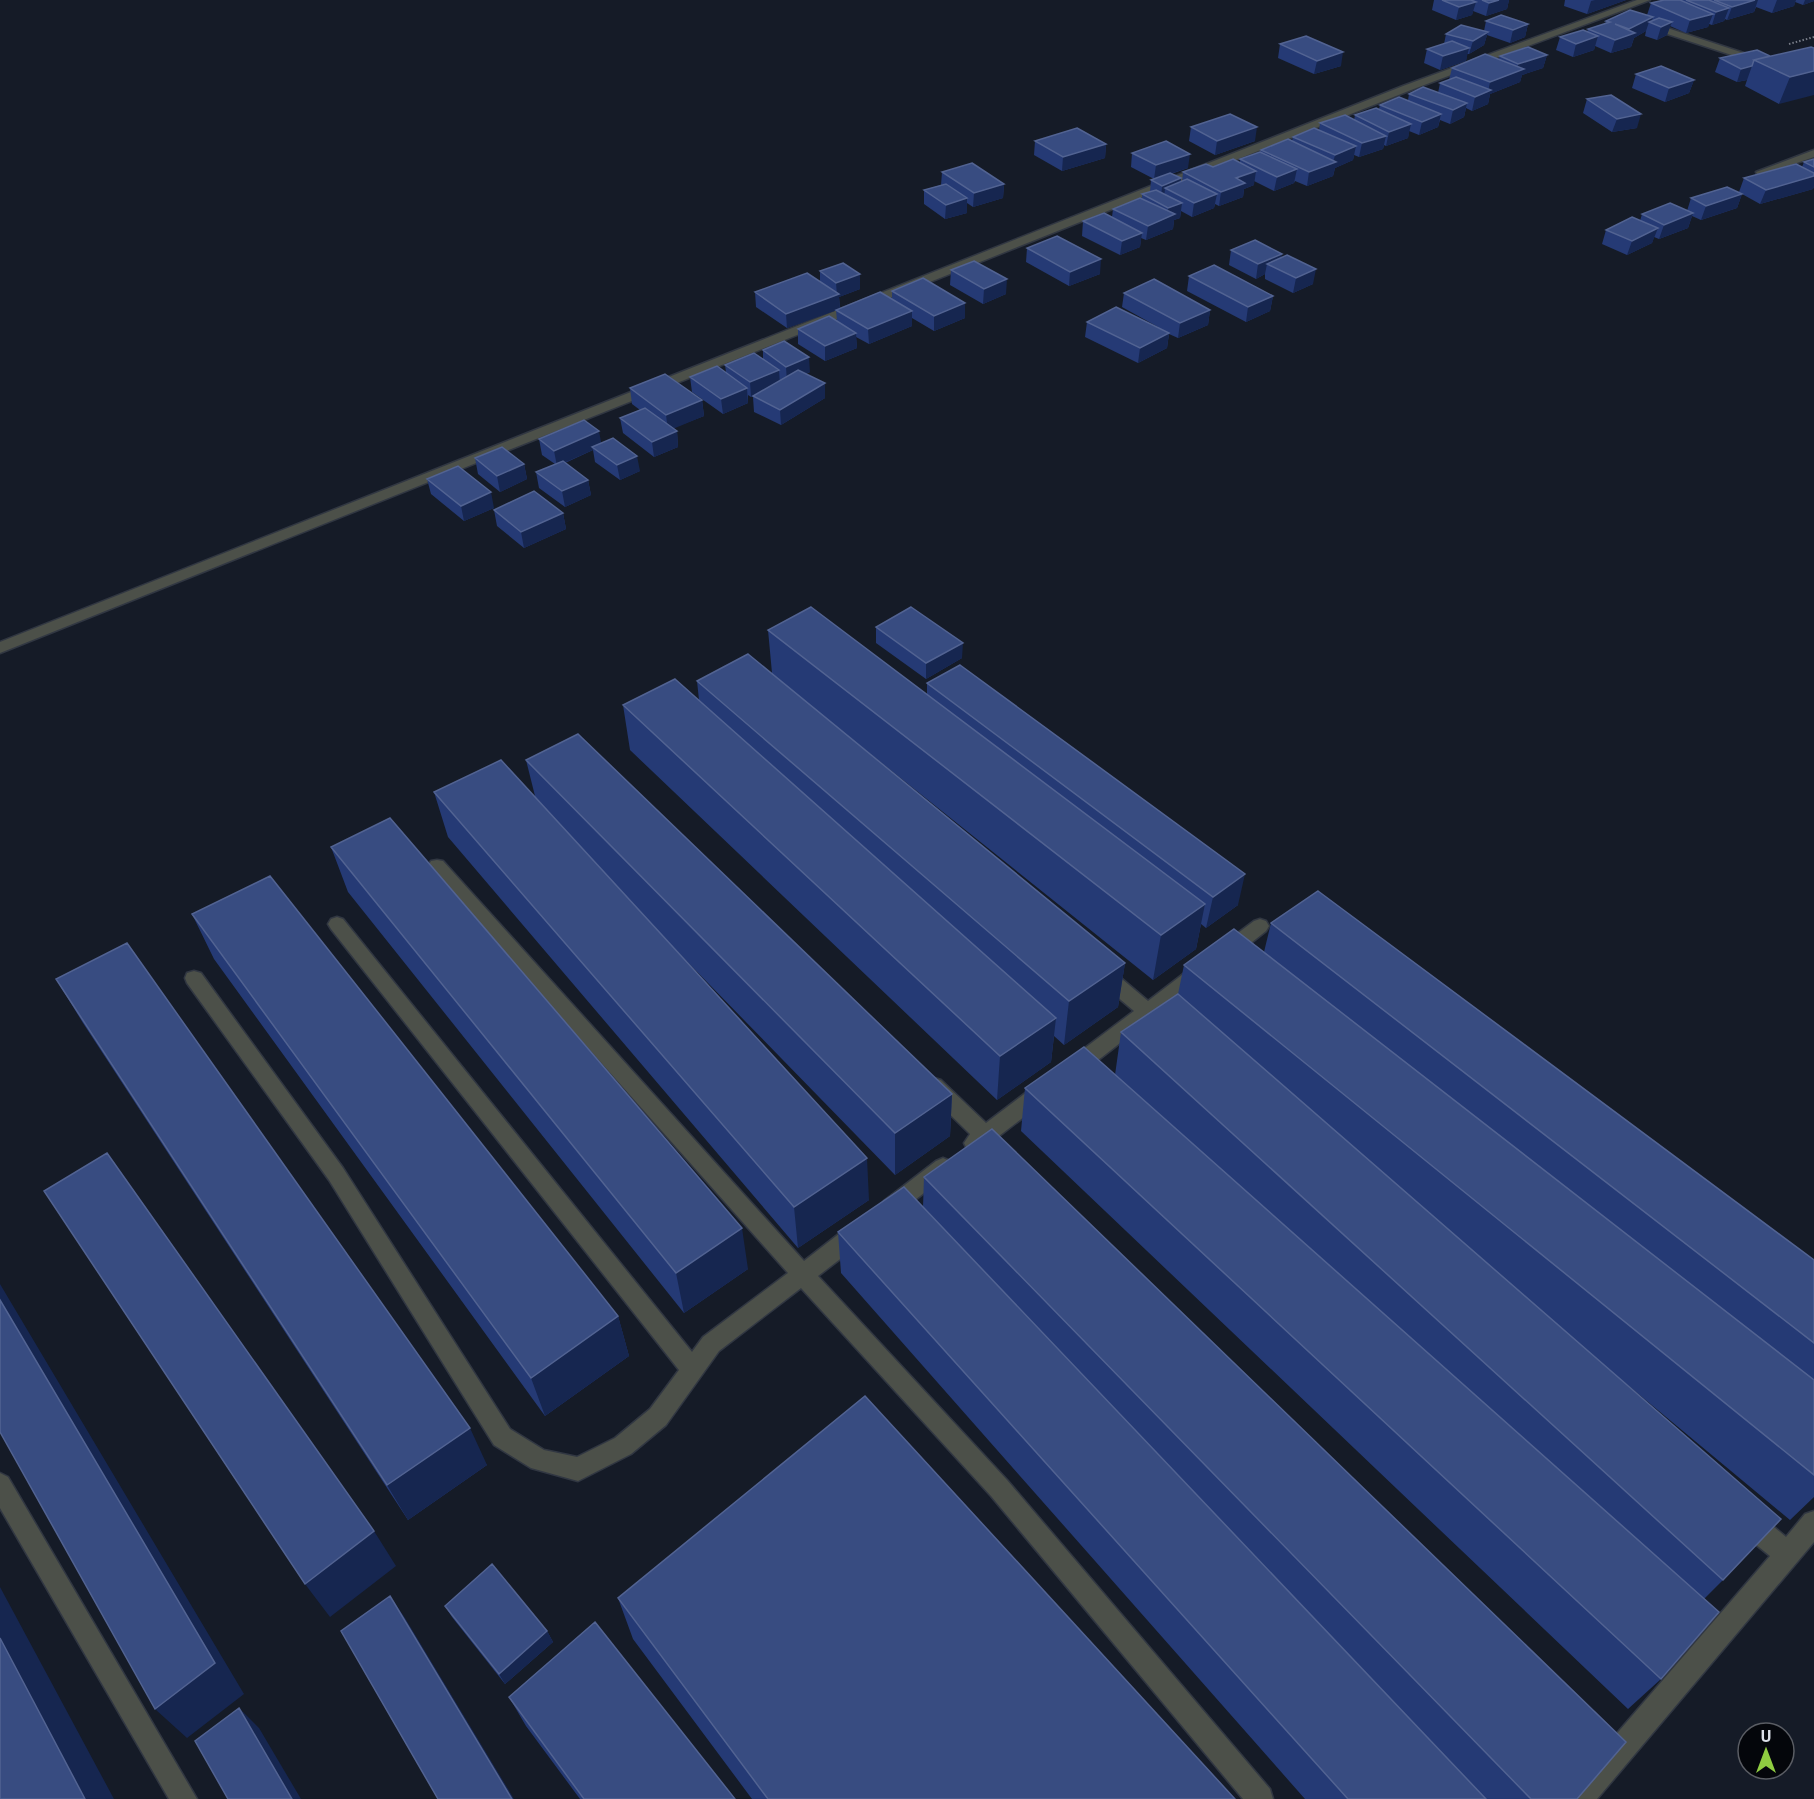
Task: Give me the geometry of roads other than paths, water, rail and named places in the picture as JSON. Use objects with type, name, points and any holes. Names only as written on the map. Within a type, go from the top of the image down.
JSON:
[{"type":"street","points":[[0,648],[1407,88],[1645,0]]},
{"type":"street","points":[[1610,13],[1770,65]]},
{"type":"street","points":[[1761,172],[1814,153]]},
{"type":"street","points":[[437,866],[803,1275],[999,1488],[1260,1799]]},
{"type":"street","points":[[337,924],[692,1369]]},
{"type":"street","points":[[194,978],[336,1174],[502,1437],[539,1460],[578,1469],[623,1446],[658,1417],[711,1344],[1260,926]]},
{"type":"street","points":[[1093,966],[1175,1035]]},
{"type":"street","points":[[925,1077],[1010,1160]]},
{"type":"street","points":[[0,1485],[184,1799]]},
{"type":"street","points":[[1732,1508],[1787,1554]]},
{"type":"street","points":[[1579,1799],[1612,1742],[1814,1523]]}]
